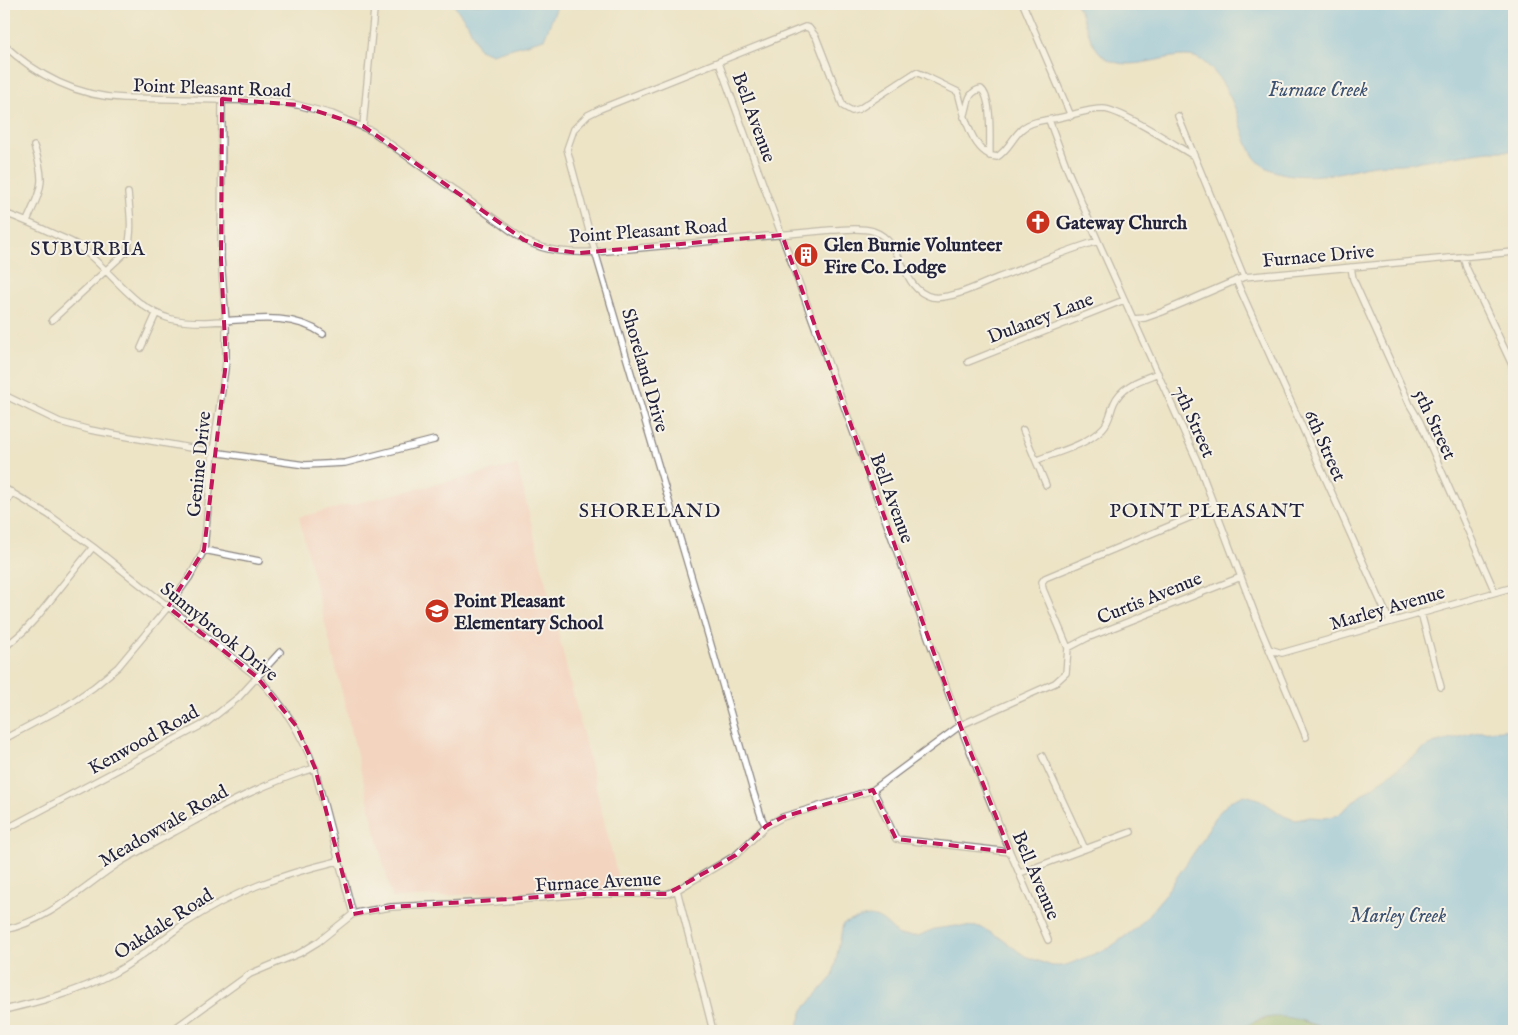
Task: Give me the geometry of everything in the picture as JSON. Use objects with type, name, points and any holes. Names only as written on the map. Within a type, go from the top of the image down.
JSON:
[{"type":"street","points":[[1024,4],[1071,116]]},
{"type":"street","points":[[363,126],[374,10]]},
{"type":"street","name":"Shoreland Drive","points":[[766,826],[752,791],[567,149],[574,129],[588,115],[805,28],[809,28],[816,37],[843,106],[852,111],[858,109],[916,72],[958,92],[964,117]]},
{"type":"street","name":"Point Pleasant Road","points":[[4,44],[17,57],[57,82],[91,95],[109,98],[275,101],[298,104],[363,126],[524,240],[561,252],[596,252],[864,229],[882,235],[895,249],[912,283],[925,294],[933,297],[942,297],[967,290],[1098,242]]},
{"type":"street","name":"Bell Avenue","points":[[718,63],[961,725],[1010,852],[1048,940]]},
{"type":"street","points":[[990,156],[988,106],[986,92],[981,89],[972,92],[968,99],[964,117],[968,129],[979,145],[990,156],[997,157],[1006,151],[1022,129],[1034,122],[1071,116],[1090,110],[1104,109],[1115,112],[1194,156]]},
{"type":"street","name":"Genine Drive","points":[[4,739],[68,705],[118,667],[168,607],[189,578],[204,550],[213,452],[226,362],[226,322],[221,259],[222,100]]},
{"type":"street","points":[[1178,116],[1244,277]]},
{"type":"street","name":"7th Street","points":[[1049,120],[1068,172],[1098,242],[1198,463],[1268,649],[1306,737]]},
{"type":"street","points":[[27,221],[39,194],[42,178],[41,166],[34,146]]},
{"type":"street","points":[[52,320],[127,250],[131,238],[128,193]]},
{"type":"street","points":[[4,213],[27,221],[76,244],[107,270],[133,298],[156,314],[172,320],[189,322],[292,320],[312,326],[324,334]]},
{"type":"street","name":"Furnace Drive","points":[[1133,319],[1145,318],[1162,312],[1244,277],[1514,252]]},
{"type":"street","points":[[1463,256],[1466,267],[1512,358],[1514,370]]},
{"type":"street","name":"5th Street","points":[[1351,268],[1352,279],[1410,405],[1420,422],[1495,592]]},
{"type":"street","name":"6th Street","points":[[1236,280],[1390,622]]},
{"type":"street","name":"Dulaney Lane","points":[[968,362],[1124,300]]},
{"type":"street","points":[[141,348],[156,314]]},
{"type":"street","points":[[1037,460],[1095,436],[1104,427],[1110,417],[1114,403],[1127,387],[1158,373]]},
{"type":"street","points":[[4,395],[60,422],[90,430],[213,452],[304,465],[324,466],[346,463],[434,440]]},
{"type":"street","points":[[1023,430],[1046,485]]},
{"type":"street","name":"Sunnybrook Drive","points":[[4,488],[49,515],[93,547],[257,677],[273,694],[296,727],[306,745],[315,768],[353,914]]},
{"type":"street","points":[[4,507],[12,492]]},
{"type":"street","points":[[1068,648],[1043,588],[1042,582],[1046,578],[1063,569],[1215,507]]},
{"type":"street","points":[[4,648],[37,617],[93,547]]},
{"type":"street","points":[[204,550],[258,561]]},
{"type":"street","name":"Curtis Avenue","points":[[1068,648],[1087,638],[1241,577]]},
{"type":"street","name":"Marley Avenue","points":[[1268,649],[1282,653],[1514,587]]},
{"type":"street","points":[[1421,613],[1441,687]]},
{"type":"street","name":"Furnace Avenue","points":[[171,1031],[250,974],[300,953],[318,942],[353,914],[391,907],[495,902],[584,894],[666,894],[677,890],[736,855],[766,826],[783,816],[873,790],[961,725],[1055,683],[1066,673],[1068,648]]},
{"type":"street","name":"Kenwood Road","points":[[4,830],[206,723],[240,697],[280,652]]},
{"type":"street","points":[[1042,756],[1085,850]]},
{"type":"street","name":"Meadowvale Road","points":[[4,930],[30,921],[67,902],[121,862],[209,813],[277,781],[315,768]]},
{"type":"street","points":[[873,790],[896,839],[1010,852]]},
{"type":"street","points":[[1020,873],[1131,832]]},
{"type":"street","name":"Oakdale Road","points":[[4,1010],[58,997],[113,974],[184,924],[222,901],[291,873],[338,861]]},
{"type":"street","points":[[677,890],[712,1031]]},
{"type":"highlighted area","points":[[222,99],[298,105],[363,126],[524,240],[548,249],[579,253],[782,235],[963,733],[1010,852],[896,839],[873,790],[783,817],[766,826],[736,855],[667,894],[583,894],[391,907],[353,914],[315,768],[297,727],[257,677],[168,607],[204,550],[226,362],[221,259]]},
{"type":"shaded area","name":"Point Pleasant Elementary School","points":[[517,465],[621,890],[569,890],[392,898],[299,517]]},
{"type":"green space","points":[[1277,1016],[1294,1018],[1330,1031],[1240,1031],[1250,1023]]},
{"type":"water","points":[[453,4],[558,4],[544,39],[492,54],[479,49],[468,24]]},
{"type":"water","name":"Furnace Creek","points":[[1076,4],[1514,4],[1514,150],[1488,151],[1409,163],[1381,164],[1328,174],[1304,176],[1280,173],[1260,163],[1253,155],[1228,92],[1213,71],[1201,60],[1191,56],[1179,56],[1123,64],[1110,60],[1095,47]]},
{"type":"water","name":"Marley Creek","points":[[1514,729],[1514,1031],[1330,1031],[1296,1019],[1272,1017],[1261,1019],[1240,1031],[796,1031],[803,1010],[833,976],[843,924],[862,917],[874,917],[880,919],[899,936],[918,936],[934,929],[956,926],[980,927],[999,937],[1025,956],[1052,966],[1064,966],[1109,948],[1138,927],[1163,897],[1202,841],[1214,818],[1230,801],[1244,795],[1259,799],[1284,816],[1296,820],[1338,815],[1360,796],[1429,745],[1479,732]]},
{"type":"place","name":"Gateway Church","points":[[1038,222]]},
{"type":"place","name":"Glen Burnie Volunteer Fire Co. Lodge","points":[[806,255]]},
{"type":"place","name":"Point Pleasant Elementary School","points":[[437,611]]},
{"type":"district","name":"SUBURBIA","points":[[88,248]]},
{"type":"district","name":"SHORELAND","points":[[650,510]]},
{"type":"district","name":"POINT PLEASANT","points":[[1207,510]]}]
